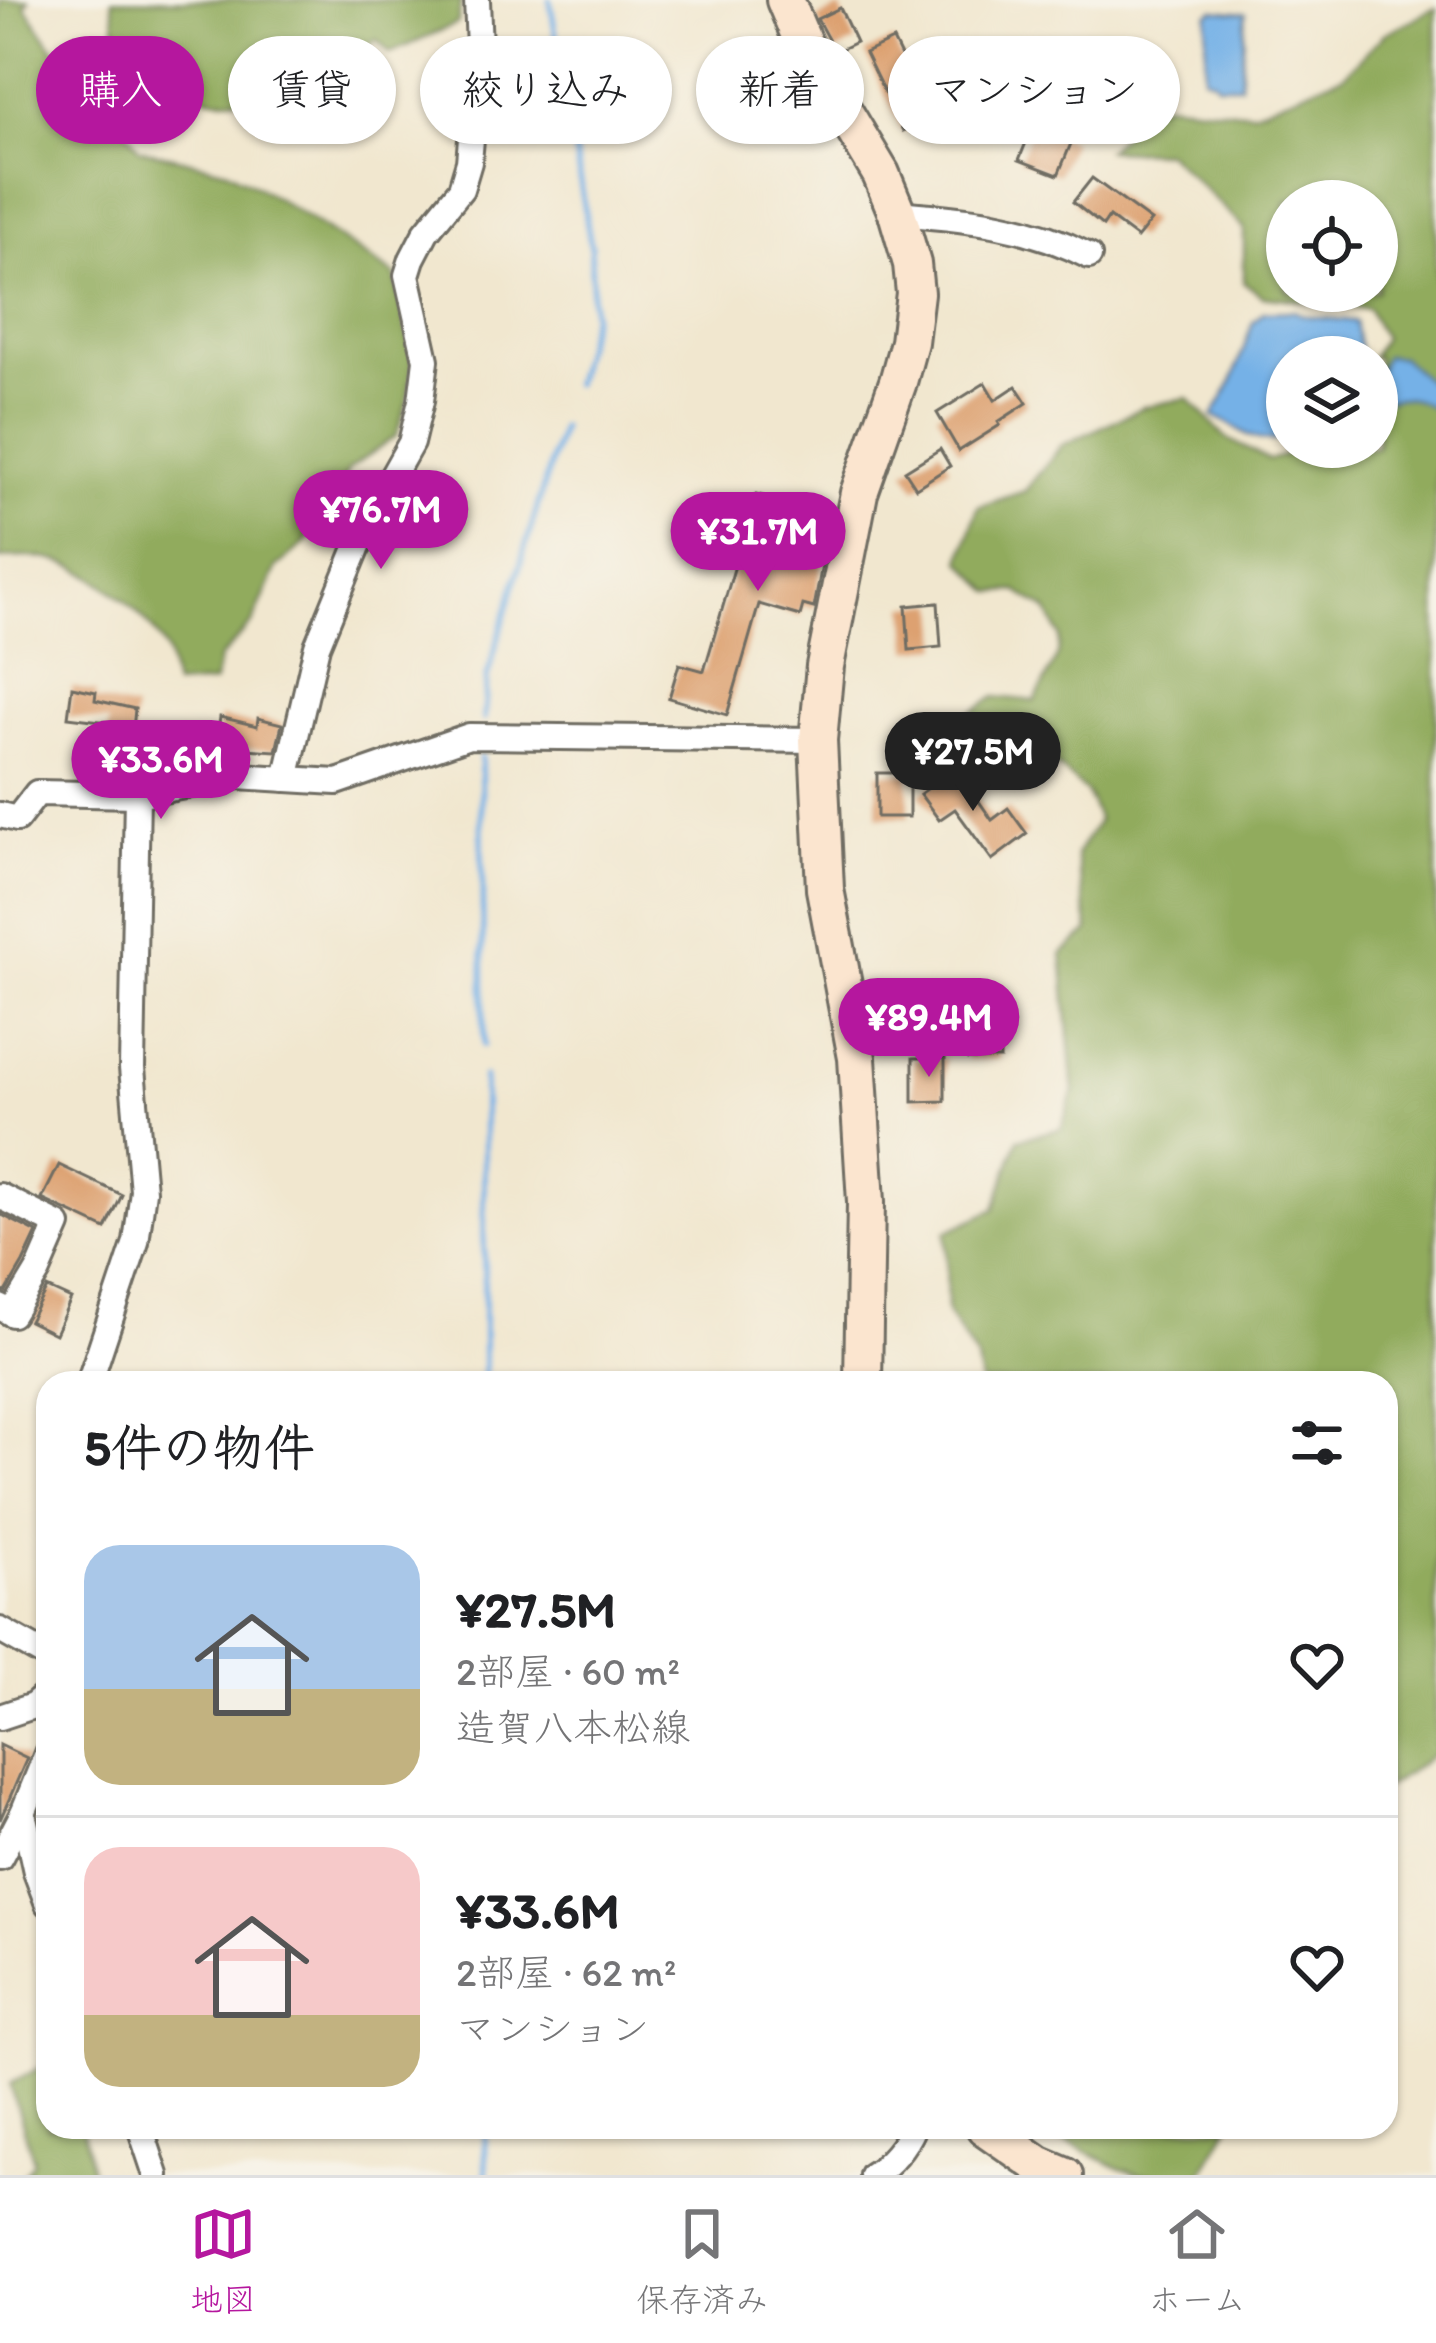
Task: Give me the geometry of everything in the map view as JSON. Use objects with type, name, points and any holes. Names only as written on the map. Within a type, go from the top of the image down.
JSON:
[{"type":"main road","points":[[785,0],[804,45],[881,174],[912,265],[915,293],[898,382],[859,493],[825,666],[818,740],[825,889],[857,1058],[866,1202],[863,1371]]},
{"type":"main road","points":[[1002,2139],[1064,2175]]},
{"type":"street","points":[[286,779],[317,646],[371,514],[411,443],[422,401],[426,360],[407,275],[426,232],[461,189],[469,162],[479,48],[477,0]]},
{"type":"street","points":[[897,213],[1000,223],[1056,238],[1089,256]]},
{"type":"street","points":[[0,815],[17,819],[37,793],[137,795],[238,776],[337,782],[470,736],[818,740]]},
{"type":"street","points":[[93,1371],[136,1242],[143,1191],[132,1068],[137,795]]},
{"type":"street","points":[[0,1196],[58,1225],[12,1313],[0,1307]]},
{"type":"street","points":[[0,1630],[36,1650]]},
{"type":"street","points":[[0,1717],[36,1703]]},
{"type":"street","points":[[0,1857],[36,1780]]},
{"type":"street","points":[[22,1813],[36,1872]]},
{"type":"street","points":[[144,2139],[156,2175]]},
{"type":"street","points":[[872,2175],[908,2139]]},
{"type":"green space","points":[[0,0],[29,0],[25,6],[45,36],[36,36],[36,144],[136,144],[139,149],[228,170],[395,275],[413,361],[408,400],[396,436],[349,469],[304,544],[277,567],[253,622],[219,659],[214,683],[174,686],[167,653],[157,636],[133,609],[87,574],[50,559],[0,559]]},
{"type":"green space","points":[[112,0],[461,0],[458,23],[396,50],[396,36],[228,36],[228,99],[204,96],[204,36],[116,36]]},
{"type":"green space","points":[[1436,8],[1436,1753],[1398,1780],[1398,1371],[979,1371],[947,1312],[946,1232],[995,1209],[1018,1139],[1061,1129],[1074,1092],[1062,954],[1089,931],[1076,855],[1098,821],[1088,794],[1059,767],[1025,761],[971,712],[995,697],[1035,701],[1058,655],[1060,636],[1047,610],[1017,591],[992,592],[961,560],[978,507],[1025,491],[1061,446],[1144,407],[1188,398],[1226,438],[1266,458],[1266,468],[1398,468],[1398,336],[1382,336],[1370,312],[1398,312],[1398,180],[1266,180],[1266,296],[1244,282],[1244,228],[1166,152],[1107,150],[1113,144],[1180,144],[1180,105],[1252,112],[1344,75],[1384,34]]},
{"type":"green space","points":[[36,2070],[36,2139],[85,2139],[93,2175],[24,2175],[34,2161],[10,2084]]},
{"type":"green space","points":[[1061,2139],[1221,2139],[1201,2175],[1141,2175]]},
{"type":"water","points":[[1214,10],[1246,13],[1240,85],[1218,85],[1204,76],[1208,14]]},
{"type":"water","points":[[1264,312],[1355,322],[1357,336],[1266,336],[1266,439],[1213,416],[1232,382],[1253,322]]},
{"type":"water","points":[[1398,357],[1433,383],[1436,412],[1408,398],[1398,399]]},
{"type":"building","points":[[840,8],[853,36],[826,36],[817,19]]},
{"type":"building","points":[[888,42],[888,100],[865,53]]},
{"type":"building","points":[[1025,144],[1071,144],[1058,175],[1019,160]]},
{"type":"building","points":[[1092,178],[1151,221],[1137,238],[1109,217],[1103,226],[1073,202]]},
{"type":"building","points":[[985,383],[995,400],[1016,386],[1027,403],[959,451],[937,413]]},
{"type":"building","points":[[940,449],[950,466],[916,488],[905,471]]},
{"type":"building","points":[[756,494],[831,516],[814,608],[803,605],[800,616],[759,604],[727,715],[669,698],[679,664],[704,671]]},
{"type":"building","points":[[938,603],[941,647],[909,650],[906,606]]},
{"type":"building","points":[[72,687],[96,692],[95,700],[135,709],[132,778],[108,776],[113,735],[107,734],[109,722],[68,717]]},
{"type":"building","points":[[220,717],[257,726],[258,718],[282,724],[276,751],[216,747]]},
{"type":"building","points":[[956,768],[992,820],[1008,808],[1027,834],[992,860],[955,809],[939,820],[920,794]]},
{"type":"building","points":[[877,773],[909,773],[909,817],[877,817]]},
{"type":"building","points":[[967,1015],[1000,1015],[1000,1059],[968,1059]]},
{"type":"building","points":[[913,1058],[945,1058],[945,1101],[913,1102]]},
{"type":"building","points":[[59,1165],[122,1195],[106,1229],[42,1199]]},
{"type":"building","points":[[0,1214],[37,1233],[6,1292],[0,1291]]},
{"type":"building","points":[[47,1288],[71,1299],[55,1334],[29,1321]]},
{"type":"building","points":[[0,1745],[27,1758],[0,1820]]},
{"type":"waterway","points":[[550,0],[591,247],[592,315],[574,384]]},
{"type":"waterway","points":[[484,719],[487,677],[561,427]]},
{"type":"waterway","points":[[481,757],[484,1045]]},
{"type":"waterway","points":[[484,1077],[484,1371]]},
{"type":"waterway","points":[[485,2139],[486,2175]]}]
